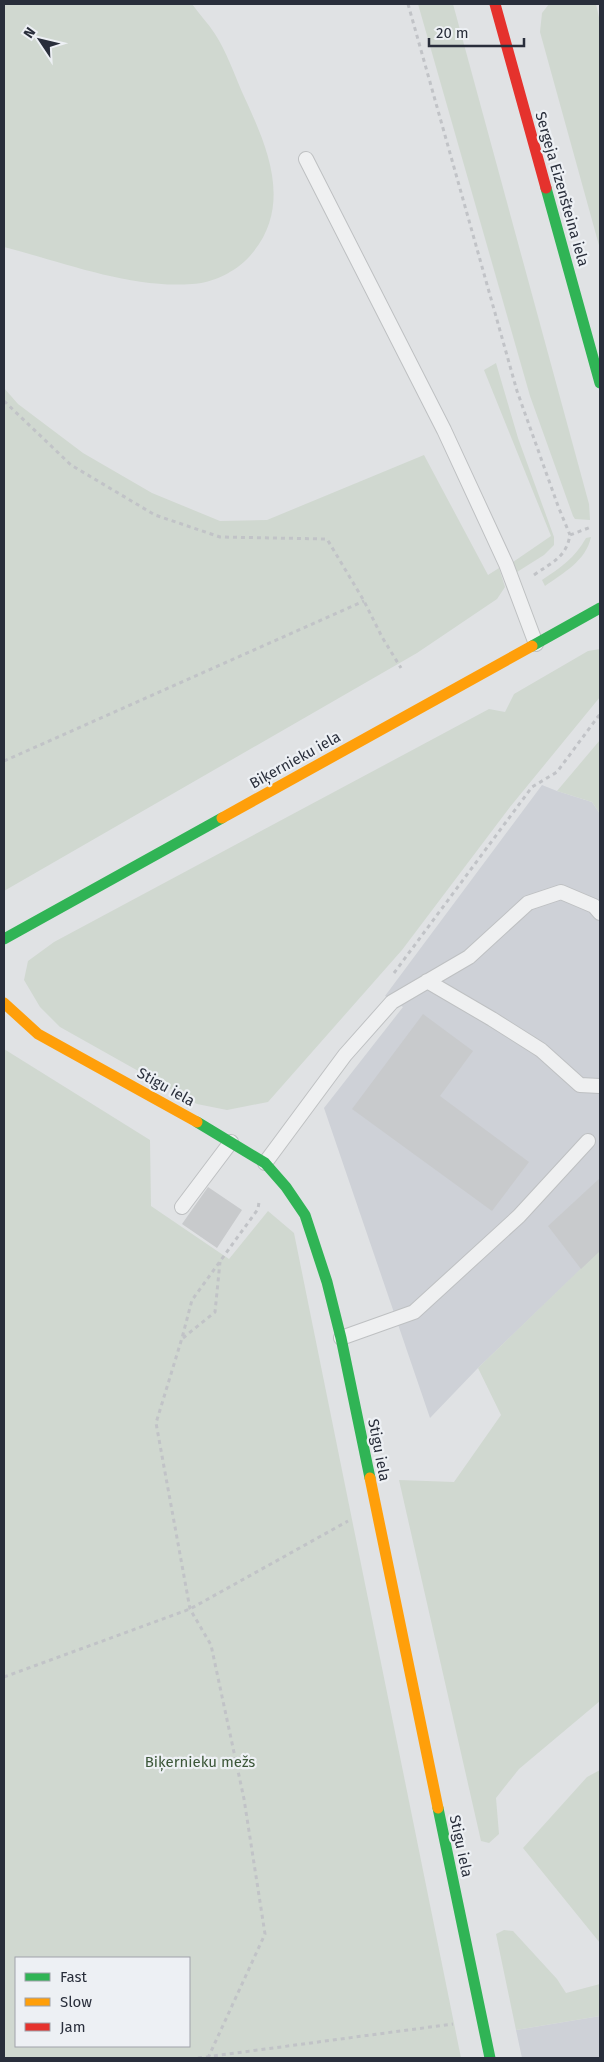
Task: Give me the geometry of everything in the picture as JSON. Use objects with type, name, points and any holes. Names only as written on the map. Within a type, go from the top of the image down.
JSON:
[{"type":"street","name":"Sergeja Eizenšteina iela","points":[[495,4],[600,383]]},
{"type":"street","name":"Biķernieku iela","points":[[4,939],[600,608]]},
{"type":"street","name":"Stigu iela","points":[[4,1003],[38,1034],[192,1119],[265,1163],[286,1186],[305,1215],[327,1282],[341,1338],[490,2058]]},
{"type":"lane","points":[[306,159],[444,430],[506,564],[536,644]]},
{"type":"lane","points":[[265,1163],[345,1055],[392,1002],[469,957],[528,903],[561,892],[594,906],[600,913]]},
{"type":"lane","points":[[427,981],[541,1050],[580,1085],[600,1086]]},
{"type":"lane","points":[[341,1338],[414,1312],[519,1216],[588,1141]]},
{"type":"lane","points":[[182,1207],[231,1142]]},
{"type":"path","points":[[408,4],[517,391],[558,506],[570,534],[568,548],[558,558],[515,588]]},
{"type":"path","points":[[4,401],[71,466],[155,515],[220,537],[327,538],[401,668]]},
{"type":"path","points":[[570,534],[591,527]]},
{"type":"path","points":[[4,761],[364,601]]},
{"type":"path","points":[[391,976],[532,786],[557,772],[600,716]]},
{"type":"path","points":[[208,2058],[265,1934],[244,1800],[211,1645],[190,1609],[156,1423],[192,1300],[258,1209],[265,1163]]},
{"type":"path","points":[[182,1338],[215,1312],[220,1262]]},
{"type":"path","points":[[4,1677],[190,1609],[375,1506]]},
{"type":"path","points":[[198,2058],[482,2020]]},
{"type":"shaded area","points":[[542,785],[592,802],[600,814],[600,1251],[478,1368],[430,1418],[324,1108],[403,1007],[385,996]]},
{"type":"shaded area","points":[[600,2016],[600,2058],[522,2058],[516,2030]]},
{"type":"green space","points":[[4,4],[192,4],[212,30],[226,55],[260,133],[272,176],[274,197],[271,217],[263,237],[249,257],[230,272],[216,279],[192,284],[169,284],[145,282],[97,273],[4,247]]},
{"type":"green space","points":[[418,4],[453,4],[589,504],[590,520],[575,519],[573,516],[530,396]]},
{"type":"green space","points":[[549,4],[596,4],[600,22],[600,249],[540,32],[542,13]]},
{"type":"green space","points":[[496,363],[518,438],[554,537],[554,545],[544,555],[517,572],[513,562],[551,536],[484,370]]},
{"type":"green space","points":[[4,388],[18,404],[83,453],[152,493],[220,521],[267,520],[424,455],[488,575],[499,568],[505,587],[497,599],[417,653],[4,891]]},
{"type":"green space","points":[[591,537],[579,560],[545,586],[542,580],[567,562],[586,538]]},
{"type":"green space","points":[[600,649],[600,697],[510,807],[402,950],[268,1102],[227,1110],[197,1104],[60,1027],[40,1007],[24,980],[28,961],[54,942],[489,709],[505,712],[514,694],[588,651]]},
{"type":"green space","points":[[600,740],[600,814],[592,802],[557,791]]},
{"type":"green space","name":"Biķernieku mežs","points":[[4,1049],[150,1140],[151,1206],[229,1259],[268,1211],[294,1233],[461,2058],[4,2058]]},
{"type":"green space","points":[[600,1250],[600,1701],[519,1769],[496,1798],[499,1834],[489,1843],[481,1841],[399,1480],[454,1482],[501,1415],[478,1368]]},
{"type":"green space","points":[[600,1770],[600,1943],[523,1848],[587,1777]]},
{"type":"green space","points":[[504,1930],[513,1931],[557,1979],[566,1993],[600,1984],[600,2016],[516,2030],[496,1934]]},
{"type":"building","points":[[423,1014],[473,1051],[440,1096],[529,1162],[492,1211],[352,1109]]},
{"type":"building","points":[[600,1178],[600,1251],[581,1269],[548,1226]]},
{"type":"building","points":[[208,1187],[242,1210],[217,1248],[182,1224]]},
{"type":"traffic: fast","points":[[546,188],[600,383]]},
{"type":"traffic: fast","points":[[532,646],[600,608]]},
{"type":"traffic: fast","points":[[4,939],[222,818]]},
{"type":"traffic: fast","points":[[197,1122],[265,1163],[286,1187],[305,1215],[327,1282],[341,1338],[370,1478]]},
{"type":"traffic: fast","points":[[438,1808],[490,2058]]},
{"type":"traffic: slow","points":[[222,818],[532,646]]},
{"type":"traffic: slow","points":[[4,1003],[38,1034],[197,1122]]},
{"type":"traffic: slow","points":[[370,1478],[438,1808]]},
{"type":"traffic: jam","points":[[495,4],[546,188]]}]
